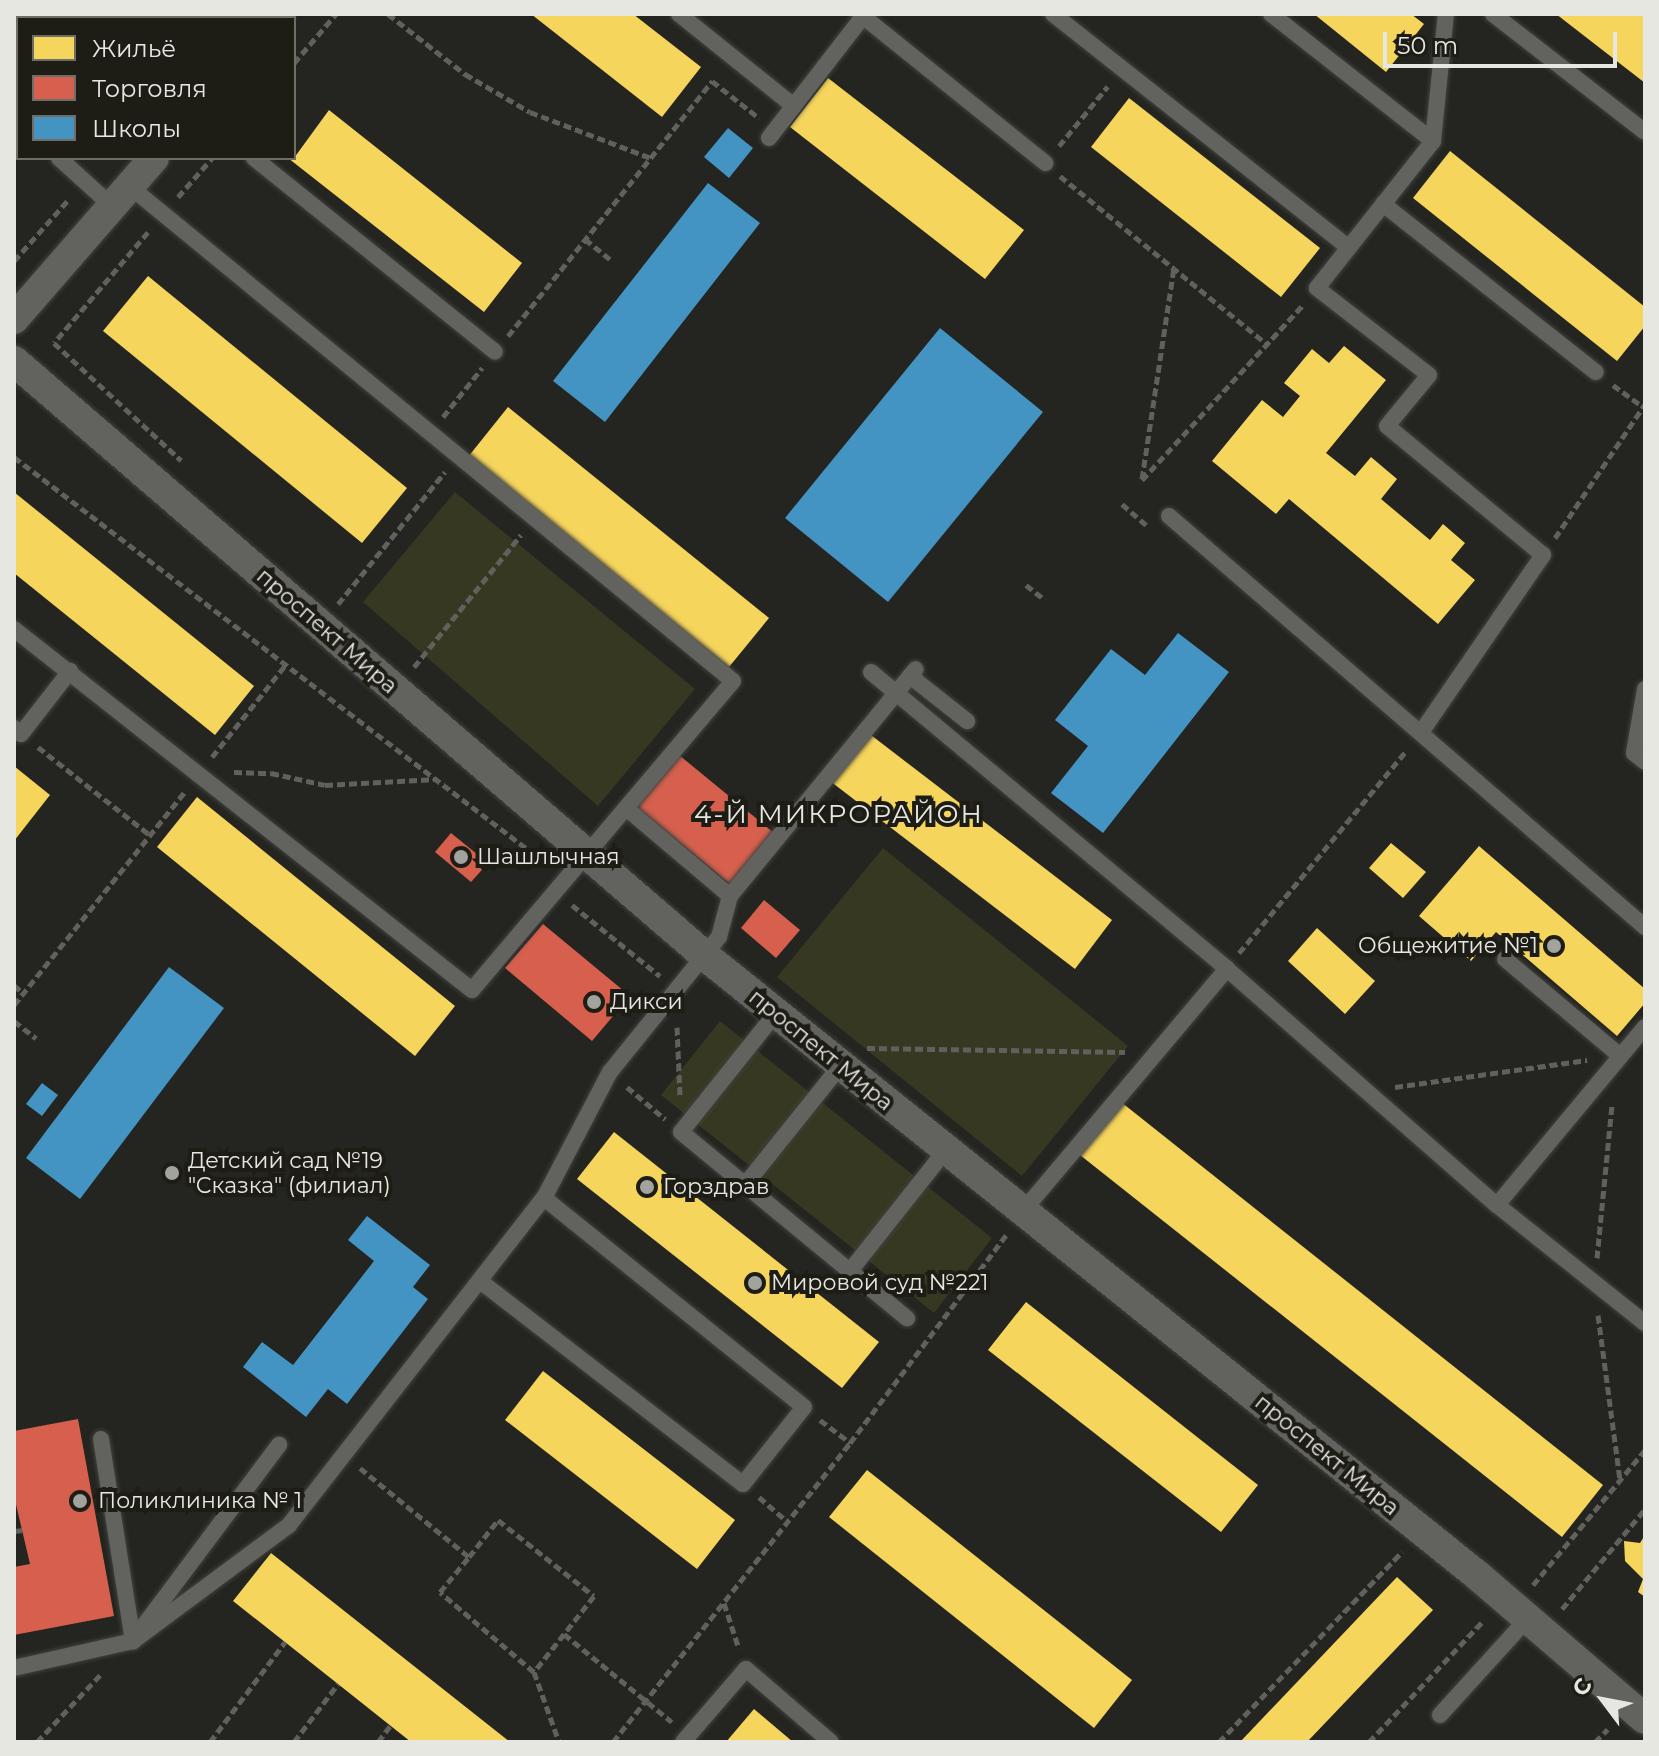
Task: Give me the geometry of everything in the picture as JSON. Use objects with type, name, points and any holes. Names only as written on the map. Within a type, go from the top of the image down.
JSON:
[{"type":"street","points":[[14,319],[152,160]]},
{"type":"street","name":"проспект Мира","points":[[14,361],[704,955],[776,1013],[849,1057],[946,1150],[1422,1531],[1519,1592],[1528,1618],[1645,1719]]},
{"type":"lane","points":[[679,14],[794,106]]},
{"type":"lane","points":[[1053,14],[1349,248]]},
{"type":"lane","points":[[1271,14],[1433,141]]},
{"type":"lane","points":[[1422,731],[1543,555],[1387,426],[1429,375],[1317,288],[1433,141],[1446,14]]},
{"type":"lane","points":[[1493,14],[1645,132]]},
{"type":"lane","points":[[772,134],[863,15],[1045,163]]},
{"type":"lane","points":[[14,629],[201,772],[472,990],[733,681],[163,214],[84,181],[61,160]]},
{"type":"lane","points":[[256,160],[495,352]]},
{"type":"lane","points":[[1383,204],[1596,372]]},
{"type":"lane","points":[[1169,516],[1422,731],[1645,927]]},
{"type":"lane","points":[[18,731],[70,671]]},
{"type":"lane","points":[[871,672],[1227,969],[1497,1205],[1645,1323]]},
{"type":"lane","points":[[14,1668],[133,1641],[289,1525],[544,1198],[610,1072],[719,937],[730,896],[913,673],[967,721]]},
{"type":"lane","points":[[1645,689],[1634,753],[1645,762]]},
{"type":"lane","points":[[626,808],[730,896]]},
{"type":"lane","points":[[1505,959],[1619,1055]]},
{"type":"lane","points":[[1023,1211],[1227,969]]},
{"type":"lane","points":[[776,1013],[681,1132],[907,1318]]},
{"type":"lane","points":[[1497,1205],[1645,1027]]},
{"type":"lane","points":[[745,1185],[849,1057]]},
{"type":"lane","points":[[850,1271],[946,1150]]},
{"type":"lane","points":[[480,1281],[743,1484],[804,1407],[544,1198]]},
{"type":"lane","points":[[101,1439],[133,1641]]},
{"type":"lane","points":[[133,1641],[279,1445]]},
{"type":"lane","points":[[1440,1715],[1528,1618]]},
{"type":"lane","points":[[686,1739],[746,1669],[831,1742]]},
{"type":"path","points":[[296,61],[336,14]]},
{"type":"path","points":[[388,14],[465,74],[530,112],[651,158]]},
{"type":"path","points":[[1122,69],[1045,163],[1269,346]]},
{"type":"path","points":[[430,433],[712,81],[772,134]]},
{"type":"path","points":[[54,343],[210,160]]},
{"type":"path","points":[[14,261],[84,181]]},
{"type":"path","points":[[585,239],[610,259]]},
{"type":"path","points":[[1174,268],[1142,480],[1231,377],[1269,346],[1317,288]]},
{"type":"path","points":[[1543,555],[1644,405],[1596,372]]},
{"type":"path","points":[[14,457],[437,779],[676,989],[681,1132]]},
{"type":"path","points":[[337,605],[458,457]]},
{"type":"path","points":[[410,672],[534,518]]},
{"type":"path","points":[[1026,585],[1045,600]]},
{"type":"path","points":[[14,1005],[287,663]]},
{"type":"path","points":[[18,731],[150,835]]},
{"type":"path","points":[[1227,969],[1422,731]]},
{"type":"path","points":[[201,772],[271,773],[325,785],[437,779]]},
{"type":"path","points":[[14,985],[23,993]]},
{"type":"path","points":[[14,1021],[36,1038]]},
{"type":"path","points":[[849,1057],[1155,1053]]},
{"type":"path","points":[[1396,1098],[1385,1089],[1619,1055],[1595,1281]]},
{"type":"path","points":[[610,1072],[681,1132]]},
{"type":"path","points":[[613,1742],[850,1443],[1023,1211]]},
{"type":"path","points":[[1610,1320],[1598,1310],[1620,1480]]},
{"type":"path","points":[[804,1407],[850,1443]]},
{"type":"path","points":[[1369,1742],[1519,1592],[1645,1450]]},
{"type":"path","points":[[344,1455],[469,1557]]},
{"type":"path","points":[[743,1484],[789,1522]]},
{"type":"path","points":[[1562,1609],[1645,1509]]},
{"type":"path","points":[[534,1672],[594,1596],[498,1520],[440,1592],[534,1672],[559,1742]]},
{"type":"path","points":[[14,1531],[24,1530]]},
{"type":"path","points":[[1219,1742],[1422,1531]]},
{"type":"path","points":[[724,1603],[746,1669]]},
{"type":"path","points":[[564,1634],[647,1700],[686,1739]]},
{"type":"path","points":[[37,1742],[133,1641]]},
{"type":"path","points":[[210,1742],[285,1642]]},
{"type":"path","points":[[294,1742],[338,1684]]},
{"type":"path","points":[[378,1742],[390,1726]]},
{"type":"path","points":[[1595,1742],[1608,1729]]},
{"type":"green space","points":[[455,492],[695,689],[598,806],[363,602]]},
{"type":"green space","points":[[883,848],[1128,1046],[1022,1176],[777,977]]},
{"type":"green space","points":[[720,1021],[992,1238],[934,1313],[661,1095]]},
{"type":"building: Жильё","points":[[51,14],[142,16],[53,16]]},
{"type":"building: Жильё","points":[[531,14],[633,14],[701,67],[662,117]]},
{"type":"building: Жильё","points":[[1314,14],[1411,14],[1424,24],[1386,72]]},
{"type":"building: Жильё","points":[[1556,14],[1645,14],[1645,83]]},
{"type":"building: Жильё","points":[[828,78],[1024,230],[985,279],[790,127]]},
{"type":"building: Жильё","points":[[1129,98],[1320,248],[1281,297],[1091,147]]},
{"type":"building: Жильё","points":[[329,110],[522,263],[484,312],[291,160],[296,160],[296,155]]},
{"type":"building: Жильё","points":[[1450,151],[1645,307],[1645,326],[1617,361],[1413,198]]},
{"type":"building: Жильё","points":[[148,276],[407,488],[362,543],[103,331]]},
{"type":"building: Жильё","points":[[1344,346],[1386,380],[1326,453],[1355,476],[1371,457],[1397,479],[1381,499],[1430,540],[1443,524],[1465,543],[1451,560],[1475,580],[1438,624],[1289,499],[1276,514],[1212,461],[1262,400],[1283,417],[1300,396],[1284,383],[1312,349],[1329,363]]},
{"type":"building: Жильё","points":[[508,407],[769,618],[729,667],[468,457]]},
{"type":"building: Жильё","points":[[14,492],[254,686],[215,735],[14,573]]},
{"type":"building: Жильё","points":[[867,732],[1112,920],[1075,969],[830,781]]},
{"type":"building: Жильё","points":[[14,766],[50,795],[14,841]]},
{"type":"building: Жильё","points":[[197,797],[455,1006],[415,1056],[157,847]]},
{"type":"building: Жильё","points":[[1391,843],[1426,872],[1403,898],[1369,868]]},
{"type":"building: Жильё","name":"Общежитие №1","points":[[1479,846],[1645,989],[1645,1003],[1617,1036],[1496,932],[1471,961],[1419,916]]},
{"type":"building: Жильё","points":[[1317,928],[1375,981],[1345,1014],[1288,961]]},
{"type":"building: Жильё","points":[[1121,1102],[1603,1485],[1562,1537],[1080,1155]]},
{"type":"building: Жильё","points":[[614,1132],[879,1342],[842,1388],[577,1179]]},
{"type":"building: Жильё","points":[[1026,1302],[1258,1485],[1221,1532],[988,1350]]},
{"type":"building: Жильё","points":[[543,1371],[735,1520],[697,1569],[505,1420]]},
{"type":"building: Жильё","points":[[867,1470],[1132,1680],[1094,1728],[829,1517]]},
{"type":"building: Жильё","points":[[1645,1535],[1645,1597],[1638,1592],[1643,1579],[1625,1561],[1624,1541],[1640,1543]]},
{"type":"building: Жильё","points":[[271,1553],[510,1742],[411,1742],[233,1601]]},
{"type":"building: Жильё","points":[[1397,1577],[1433,1610],[1307,1742],[1240,1742]]},
{"type":"building: Жильё","points":[[754,1709],[793,1742],[726,1742]]},
{"type":"building: Торговля","points":[[679,755],[774,833],[731,885],[637,807]]},
{"type":"building: Торговля","name":"Шашлычная","points":[[451,833],[488,863],[471,882],[435,852]]},
{"type":"building: Торговля","points":[[764,900],[800,930],[776,958],[741,928]]},
{"type":"building: Торговля","points":[[543,924],[630,996],[592,1041],[505,968]]},
{"type":"building: Торговля","points":[[78,1419],[114,1616],[14,1635],[14,1567],[30,1564],[14,1496],[14,1431]]},
{"type":"building: Школы","points":[[728,128],[753,148],[729,178],[704,157]]},
{"type":"building: Школы","points":[[708,183],[760,223],[605,422],[553,381]]},
{"type":"building: Школы","points":[[940,328],[1043,412],[888,602],[785,518]]},
{"type":"building: Школы","points":[[1178,633],[1229,672],[1103,833],[1051,793],[1088,746],[1055,720],[1111,649],[1145,675]]},
{"type":"building: Школы","points":[[169,967],[224,1008],[80,1199],[26,1158]]},
{"type":"building: Школы","points":[[42,1083],[58,1095],[42,1116],[26,1104]]},
{"type":"building: Школы","points":[[367,1216],[430,1265],[413,1287],[428,1299],[347,1404],[328,1389],[306,1417],[243,1367],[262,1342],[293,1365],[374,1261],[348,1240]]},
{"type":"place","name":"Шашлычная","points":[[461,857]]},
{"type":"place","name":"Общежитие №1","points":[[1554,946]]},
{"type":"place","name":"Дикси","points":[[594,1002]]},
{"type":"place","name":"Детский сад №19 \"Сказка\" (филиал)","points":[[172,1173]]},
{"type":"place","name":"Горздрав","points":[[647,1187]]},
{"type":"place","name":"Мировой суд №221","points":[[755,1283]]},
{"type":"place","name":"Поликлиника № 1","points":[[80,1501]]},
{"type":"district","name":"4-Й МИКРОРАЙОН","points":[[839,815]]}]
